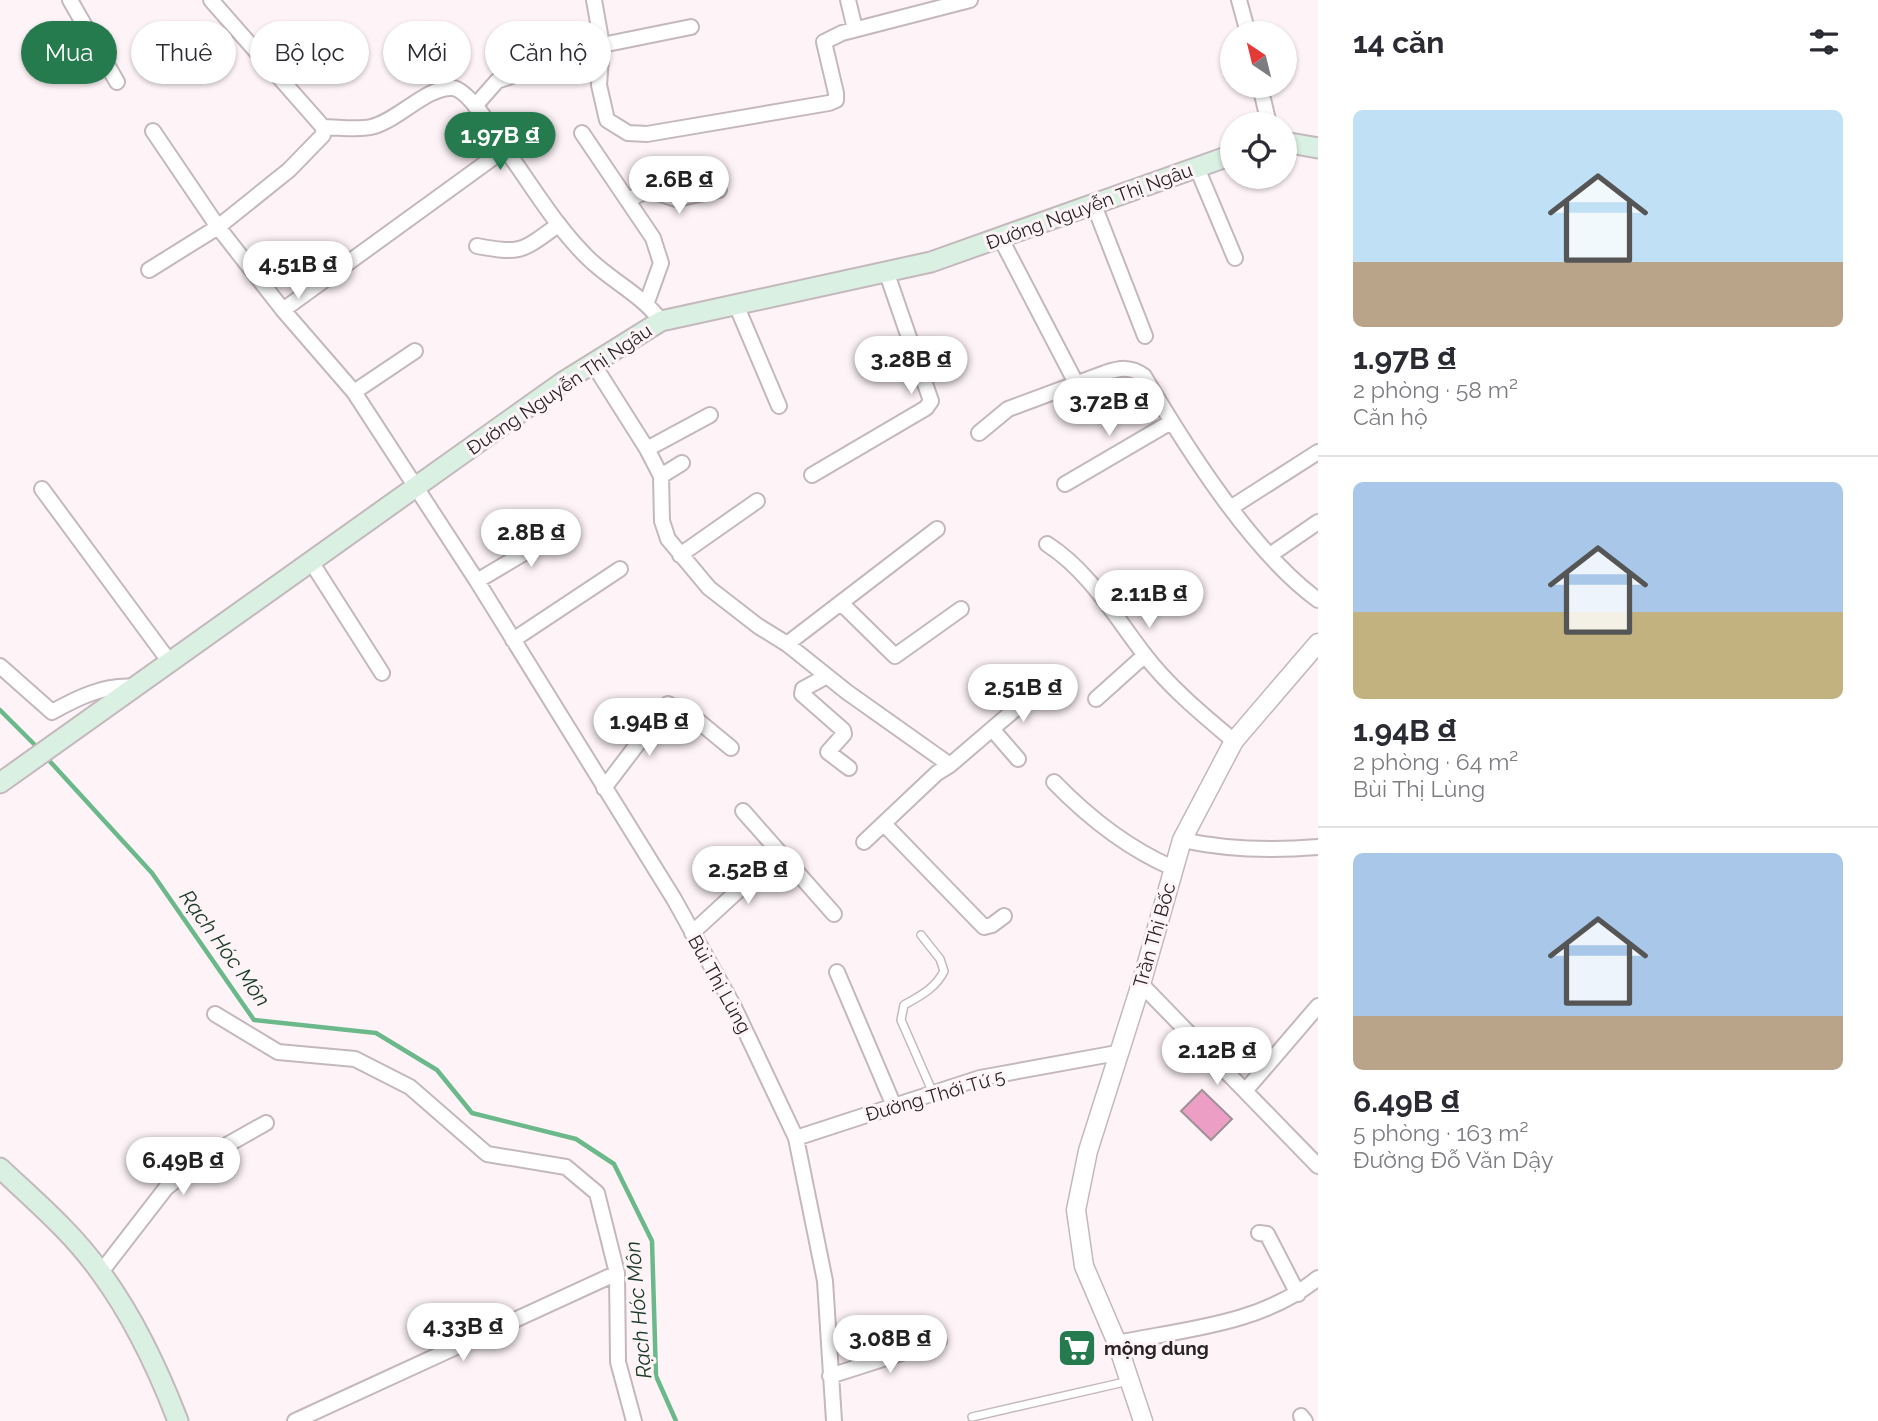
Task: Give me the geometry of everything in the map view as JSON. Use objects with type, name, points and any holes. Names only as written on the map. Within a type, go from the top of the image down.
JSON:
[{"type":"main road","points":[[1297,144],[1318,148]]},
{"type":"main road","name":"Đường Nguyễn Thị Ngâu","points":[[7,778],[592,362],[661,321],[737,307],[931,262],[1220,159]]},
{"type":"main road","points":[[0,1168],[72,1238],[101,1272],[135,1324],[178,1421]]},
{"type":"street","points":[[70,0],[82,21]]},
{"type":"street","points":[[211,0],[323,127],[371,127],[406,111],[434,91],[452,88],[475,106],[558,225],[606,275],[647,302],[661,321]]},
{"type":"street","points":[[594,0],[598,21]]},
{"type":"street","points":[[848,0],[855,29]]},
{"type":"street","points":[[1239,0],[1245,21]]},
{"type":"street","points":[[599,84],[607,120],[628,133],[647,134],[807,108],[836,100],[824,42],[855,29],[961,1]]},
{"type":"street","points":[[611,43],[691,27]]},
{"type":"street","points":[[475,106],[494,84]]},
{"type":"street","points":[[149,270],[218,227],[319,143],[323,127]]},
{"type":"street","name":"Bùi Thị Lùng","points":[[153,131],[218,227],[283,310],[354,392],[477,581],[692,933],[734,1007],[796,1138],[825,1281],[834,1421]]},
{"type":"street","points":[[582,133],[653,238],[661,263],[647,302]]},
{"type":"street","points":[[283,310],[505,149]]},
{"type":"street","points":[[1197,168],[1235,258]]},
{"type":"street","points":[[628,200],[648,190],[676,199],[719,190]]},
{"type":"street","points":[[1094,205],[1145,336]]},
{"type":"street","points":[[477,246],[514,252],[527,247],[558,225]]},
{"type":"street","points":[[1001,239],[1076,383]]},
{"type":"street","points":[[812,475],[926,408],[931,401],[886,271]]},
{"type":"street","points":[[737,307],[779,406]]},
{"type":"street","points":[[354,392],[415,351]]},
{"type":"street","points":[[592,362],[661,476],[662,521],[668,539],[709,588],[950,765]]},
{"type":"street","points":[[979,433],[1008,409],[1121,368],[1136,369],[1144,376],[1171,422],[1232,507],[1270,555],[1300,587],[1318,600]]},
{"type":"street","points":[[647,449],[710,415]]},
{"type":"street","points":[[1065,484],[1171,422]]},
{"type":"street","points":[[1232,507],[1318,452]]},
{"type":"street","points":[[661,476],[682,463]]},
{"type":"street","points":[[42,489],[169,661]]},
{"type":"street","points":[[680,555],[757,500]]},
{"type":"street","points":[[1270,555],[1318,522]]},
{"type":"street","points":[[477,581],[568,527]]},
{"type":"street","points":[[787,644],[937,529]]},
{"type":"street","points":[[1047,544],[1064,555],[1120,618],[1144,655],[1203,715],[1234,741]]},
{"type":"street","points":[[310,560],[382,673]]},
{"type":"street","points":[[513,640],[620,569]]},
{"type":"street","points":[[842,604],[895,656],[961,609]]},
{"type":"street","name":"Trần Thị Bốc","points":[[1143,1421],[1116,1343],[1084,1266],[1076,1210],[1088,1151],[1141,984],[1182,839],[1234,741],[1318,643]]},
{"type":"street","points":[[1096,699],[1144,655]]},
{"type":"street","points":[[0,666],[52,712],[78,698],[120,685],[135,687]]},
{"type":"street","points":[[827,676],[803,689],[803,694],[843,730],[845,734],[828,752],[849,768]]},
{"type":"street","points":[[864,842],[937,773],[1033,694]]},
{"type":"street","points":[[604,788],[668,704],[691,715],[731,748]]},
{"type":"street","points":[[992,729],[1018,759]]},
{"type":"street","points":[[1054,782],[1106,827],[1150,858],[1172,867]]},
{"type":"street","points":[[743,811],[834,914]]},
{"type":"street","points":[[884,824],[984,927],[992,925],[1004,916]]},
{"type":"street","points":[[1182,839],[1223,849],[1277,850],[1318,847]]},
{"type":"street","points":[[692,933],[779,853]]},
{"type":"street","points":[[837,972],[894,1106]]},
{"type":"street","points":[[1141,984],[1318,1166]]},
{"type":"street","points":[[1245,1091],[1318,1006]]},
{"type":"street","points":[[215,1014],[278,1052],[355,1059],[410,1087],[487,1154],[566,1167],[597,1193],[617,1273],[618,1362],[634,1421]]},
{"type":"street","name":"Đường Thới Tứ 5","points":[[796,1138],[980,1078],[1117,1053]]},
{"type":"street","points":[[101,1272],[166,1188],[200,1160],[267,1123]]},
{"type":"street","points":[[1259,1233],[1267,1234],[1298,1294]]},
{"type":"street","points":[[295,1421],[617,1273]]},
{"type":"street","points":[[1116,1343],[1251,1317],[1298,1294],[1318,1278]]},
{"type":"street","points":[[830,1376],[939,1341]]},
{"type":"lane","points":[[921,936],[940,959],[944,971],[939,981],[928,991],[904,1005],[901,1020],[934,1093]]},
{"type":"lane","points":[[972,1417],[1129,1380]]},
{"type":"building","points":[[1202,1090],[1232,1119],[1211,1140],[1181,1111]]},
{"type":"waterway","name":"Rạch Hóc Môn","points":[[0,710],[39,749]]},
{"type":"waterway","name":"Rạch Hóc Môn","points":[[45,756],[152,873],[254,1020],[376,1033],[437,1070],[472,1113],[576,1139],[614,1164],[652,1241],[656,1376],[676,1421]]},
{"type":"place","name":"mộng dung","points":[[1077,1348]]}]
